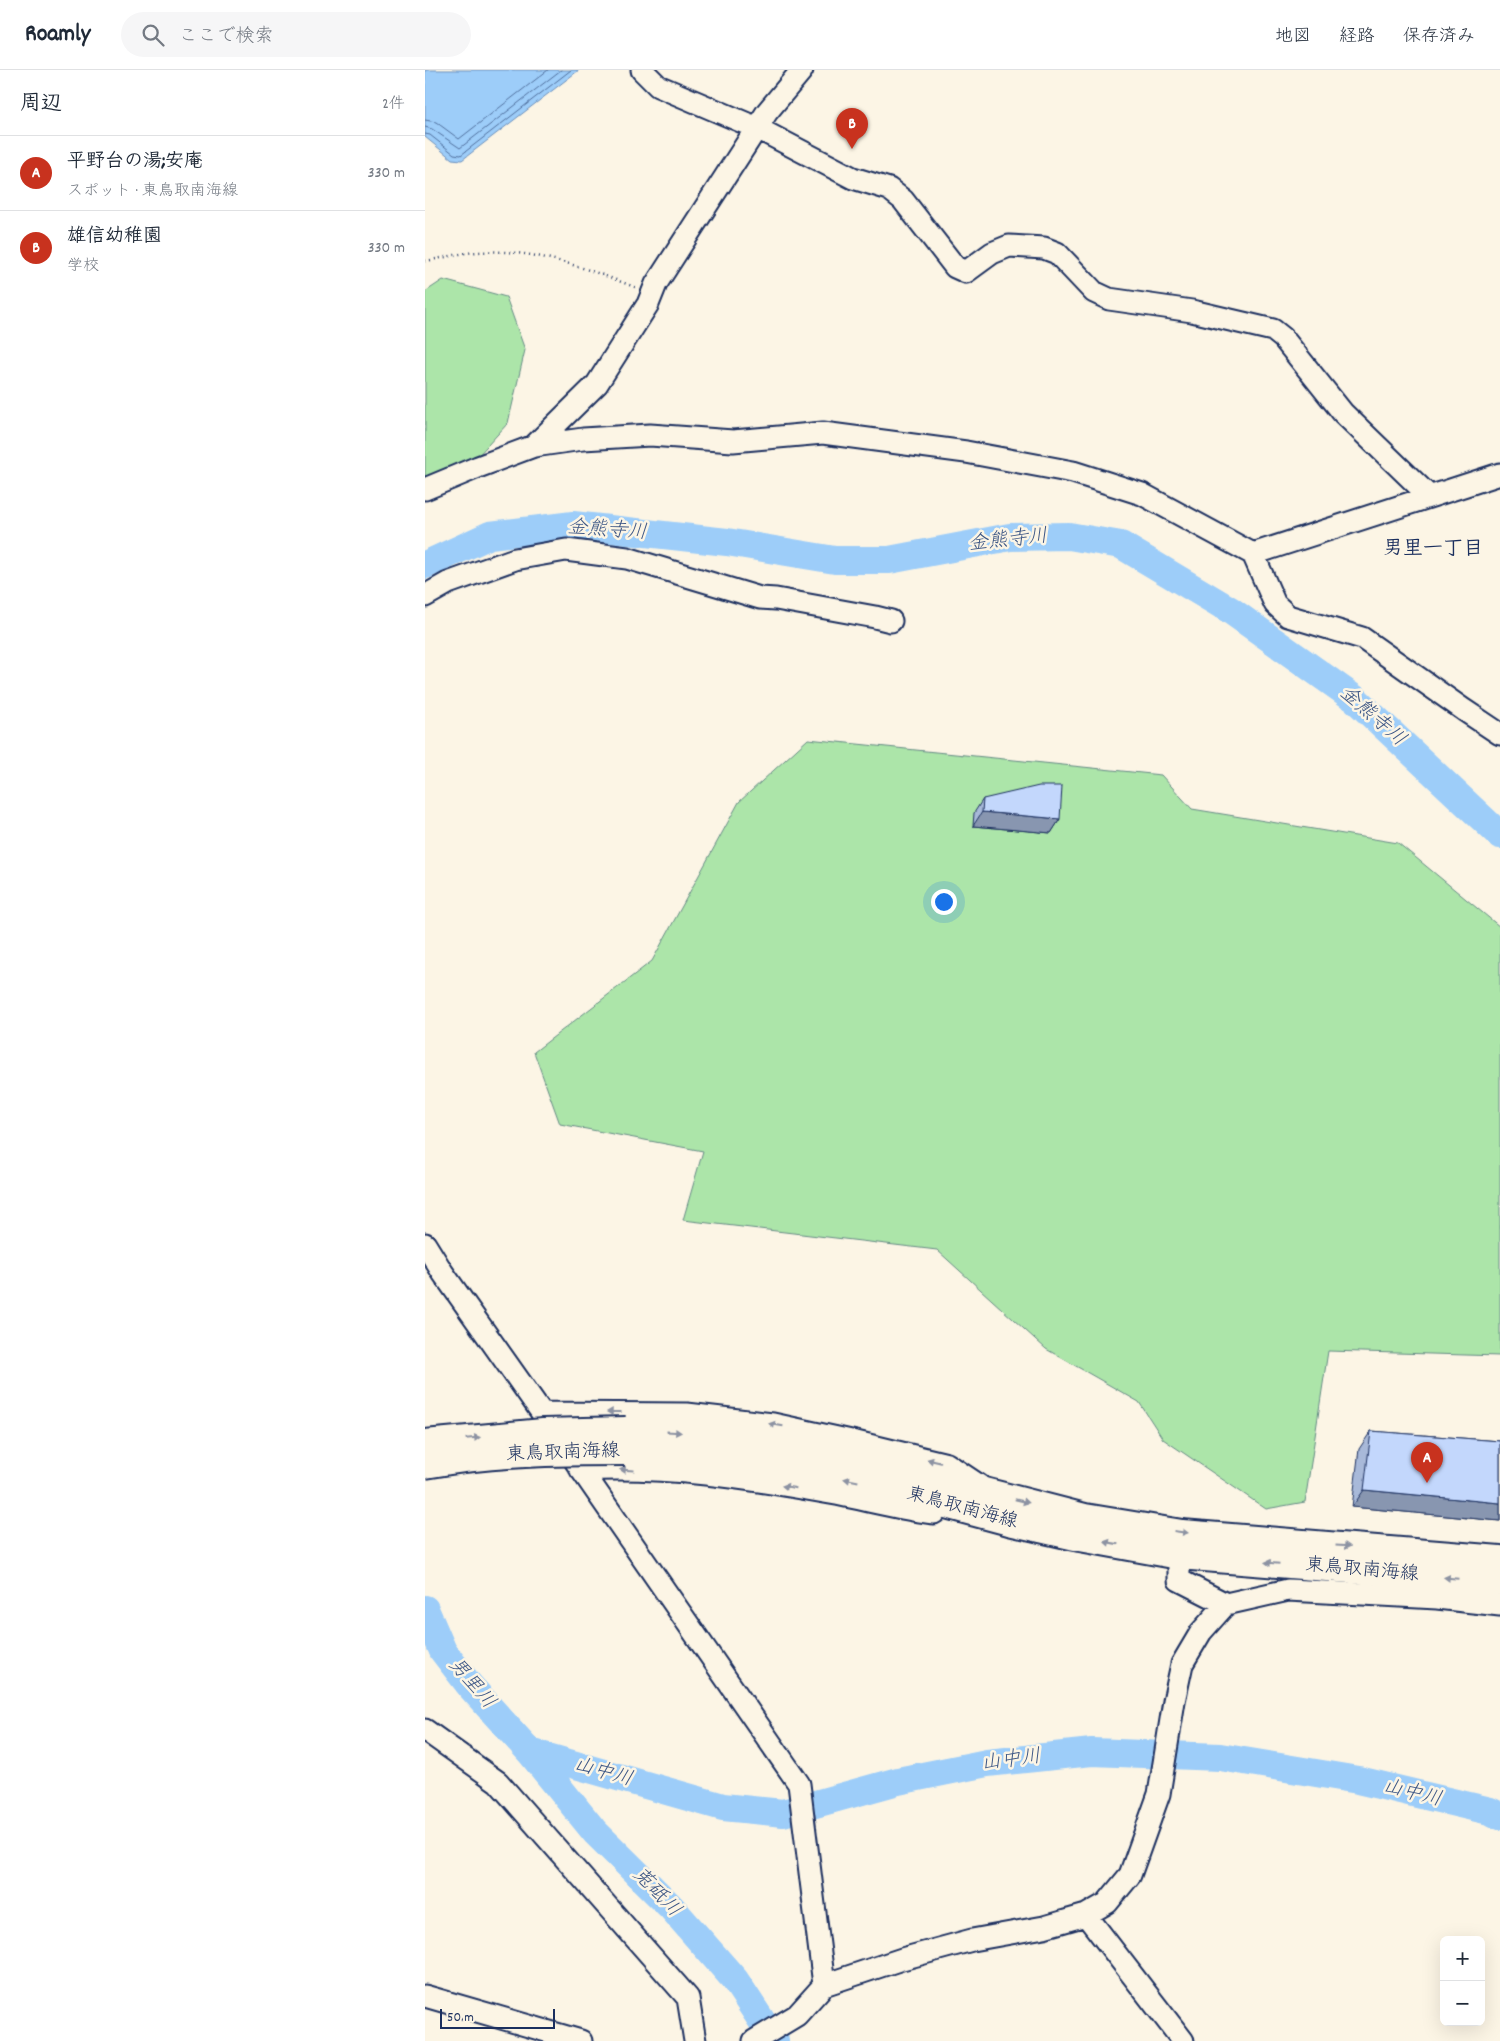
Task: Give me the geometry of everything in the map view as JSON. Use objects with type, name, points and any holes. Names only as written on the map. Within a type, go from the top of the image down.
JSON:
[{"type":"main road","name":"東鳥取南海線","points":[[425,1443],[543,1432],[625,1441],[703,1455],[776,1465],[860,1482],[1009,1522],[1081,1538],[1179,1556],[1500,1582]]},
{"type":"main road","name":"東鳥取南海線","points":[[425,1465],[452,1460],[704,1433],[782,1443],[864,1460],[1085,1517],[1182,1533],[1500,1558]]},
{"type":"street","points":[[642,70],[658,86],[757,128],[853,178],[889,189],[903,200],[955,267],[966,272],[992,252],[1009,246],[1044,248],[1057,253],[1094,292],[1109,299],[1192,311],[1273,330],[1283,338],[1343,413],[1429,496]]},
{"type":"street","points":[[534,446],[597,384],[648,304],[656,284],[767,112],[802,70]]},
{"type":"street","points":[[425,489],[478,466],[534,446],[583,439],[650,435],[733,442],[823,433],[966,452],[1073,472],[1142,494],[1253,554],[1275,604],[1289,616],[1362,638],[1500,734]]},
{"type":"street","points":[[1253,554],[1500,474]]},
{"type":"street","points":[[425,596],[448,584],[515,559],[566,550],[627,558],[760,598],[776,599],[875,617],[891,622]]},
{"type":"street","points":[[425,1244],[443,1273],[799,1784],[824,1986]]},
{"type":"street","points":[[542,1413],[687,1414],[773,1424],[947,1464],[991,1493]]},
{"type":"street","points":[[581,1470],[607,1468],[706,1474],[830,1493],[930,1513],[1009,1522]]},
{"type":"street","points":[[1179,1556],[1179,1580],[1225,1604]]},
{"type":"street","points":[[754,2041],[797,2015],[824,1986],[901,1959],[963,1942],[1044,1927],[1087,1914],[1107,1903],[1130,1875],[1159,1794],[1182,1664],[1201,1632],[1225,1604],[1288,1590],[1437,1598],[1500,1605]]},
{"type":"street","points":[[425,1730],[498,1782],[688,1998],[695,2041]]},
{"type":"street","points":[[1087,1914],[1183,2041]]},
{"type":"street","points":[[425,1996],[581,2041]]},
{"type":"path","points":[[425,261],[467,253],[517,252],[537,254],[581,266],[652,294]]},
{"type":"green space","points":[[443,280],[506,297],[525,350],[508,423],[476,458],[425,480],[425,292]]},
{"type":"green space","points":[[808,739],[1161,775],[1192,809],[1398,843],[1500,927],[1500,1356],[1328,1351],[1305,1502],[1266,1509],[1163,1439],[1139,1402],[1046,1349],[937,1250],[683,1220],[703,1151],[560,1124],[534,1052],[652,961],[739,802]]},
{"type":"water","points":[[425,70],[579,70],[462,160],[452,159],[425,137]]},
{"type":"building","points":[[1039,786],[1062,786],[1060,819],[982,812],[983,799]]},
{"type":"building","points":[[1371,1431],[1500,1441],[1500,1503],[1364,1490]]},
{"type":"waterway","name":"金熊寺川","points":[[425,565],[490,535],[573,525],[727,542],[835,560],[889,560],[1010,537],[1069,536],[1121,545],[1230,610],[1355,699],[1500,835]]},
{"type":"waterway","name":"莵砥川","points":[[425,1609],[443,1651],[470,1686],[530,1752],[595,1832],[671,1907],[735,1980],[775,2041]]},
{"type":"waterway","name":"山中川","points":[[530,1752],[723,1807],[783,1813],[898,1781],[987,1763],[1092,1752],[1220,1757],[1358,1780],[1490,1811],[1500,1816]]},
{"type":"place","name":"雄信幼稚園","points":[[852,149]]},
{"type":"place","name":"平野台の湯;安庵","points":[[1427,1483]]},
{"type":"district","name":"男里一丁目","points":[[1433,550]]},
{"type":"water label","name":"男里川","points":[[471,1684]]}]
